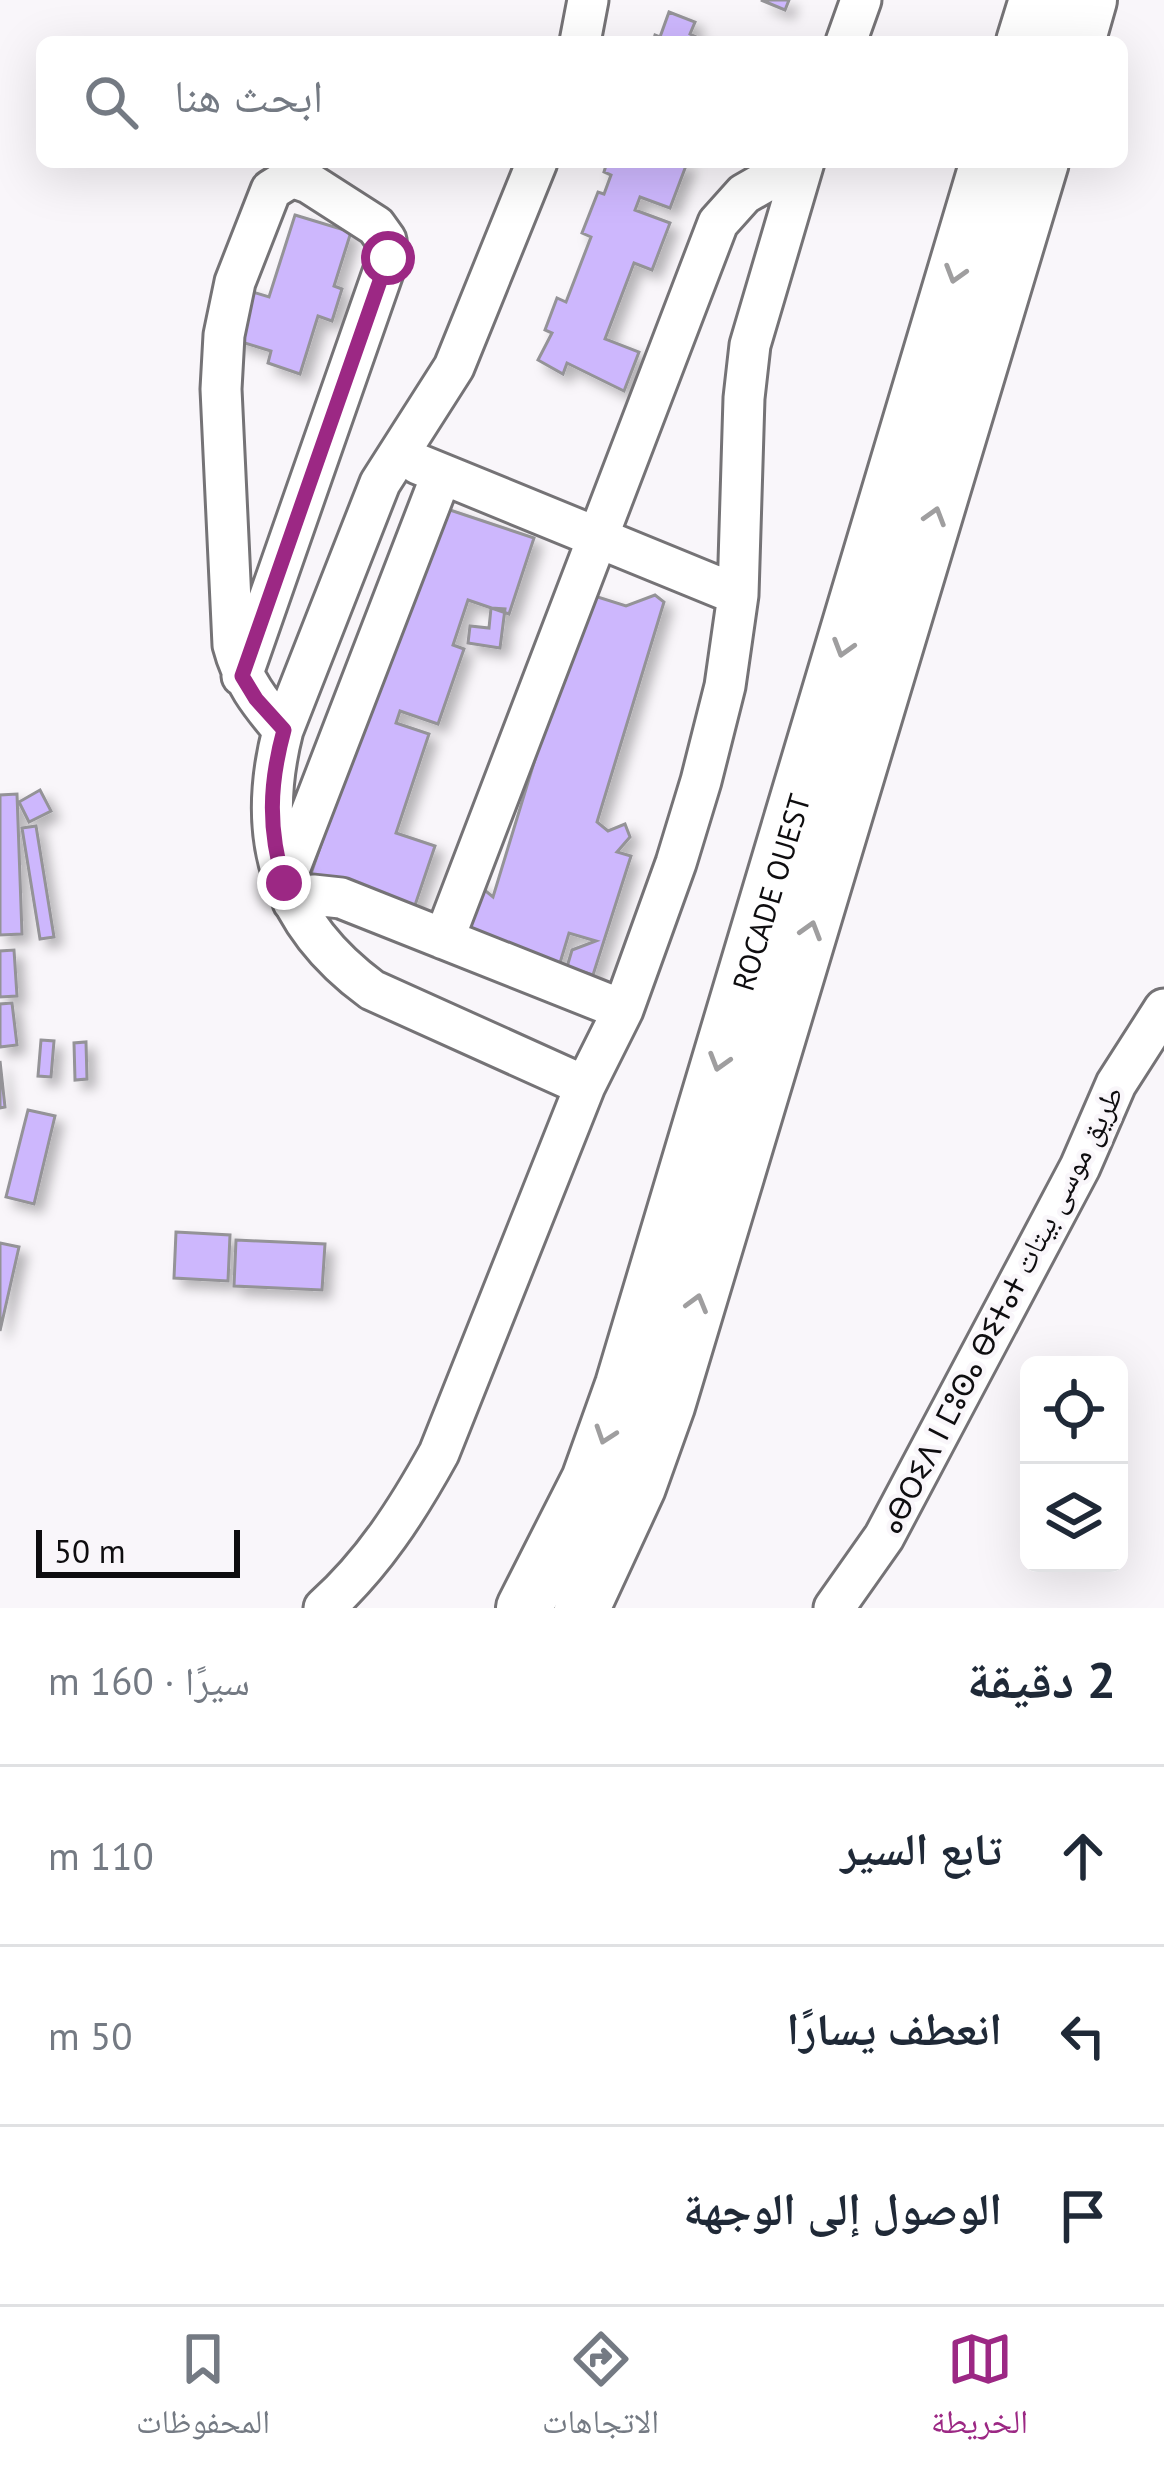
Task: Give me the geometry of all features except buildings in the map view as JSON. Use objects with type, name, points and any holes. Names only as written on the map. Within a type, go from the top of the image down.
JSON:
[{"type":"highway","points":[[1026,36],[1036,0]]},
{"type":"highway","points":[[1079,36],[1089,0]]},
{"type":"highway","name":"ROCADE OUEST","points":[[524,1608],[589,1480],[623,1384],[986,168]]},
{"type":"highway","name":"ROCADE OUEST","points":[[582,1608],[638,1486],[667,1406],[1039,168]]},
{"type":"street","points":[[581,36],[588,0]]},
{"type":"street","points":[[848,36],[861,0]]},
{"type":"street","points":[[535,168],[454,367],[380,483],[284,730],[270,800],[271,829],[289,892],[329,954],[372,990],[585,1086]]},
{"type":"street","points":[[444,939],[718,223],[744,194],[791,168]]},
{"type":"street","points":[[324,1608],[378,1552],[439,1453],[585,1086],[623,1010],[676,863],[725,686],[738,595],[746,371],[800,168]]},
{"type":"street","points":[[242,676],[388,258],[386,240],[376,226],[292,177],[276,184],[267,198],[235,282],[224,335],[221,389],[231,628],[242,676],[284,730]]},
{"type":"street","points":[[398,453],[441,476],[738,595]]},
{"type":"street","points":[[289,892],[441,476]]},
{"type":"street","points":[[289,892],[341,898],[623,1010]]},
{"type":"street","name":"ⴰⴱⵔⵉⴷ ⵏ ⵎⵓⵙⴰ ⴱⵉⵜⴰⵜ طريق موسى بيتات","points":[[834,1608],[884,1538],[1080,1167],[1116,1084],[1164,1009]]},
{"type":"route","points":[[284,883],[271,829],[270,800],[284,730],[242,676],[388,258]]}]
